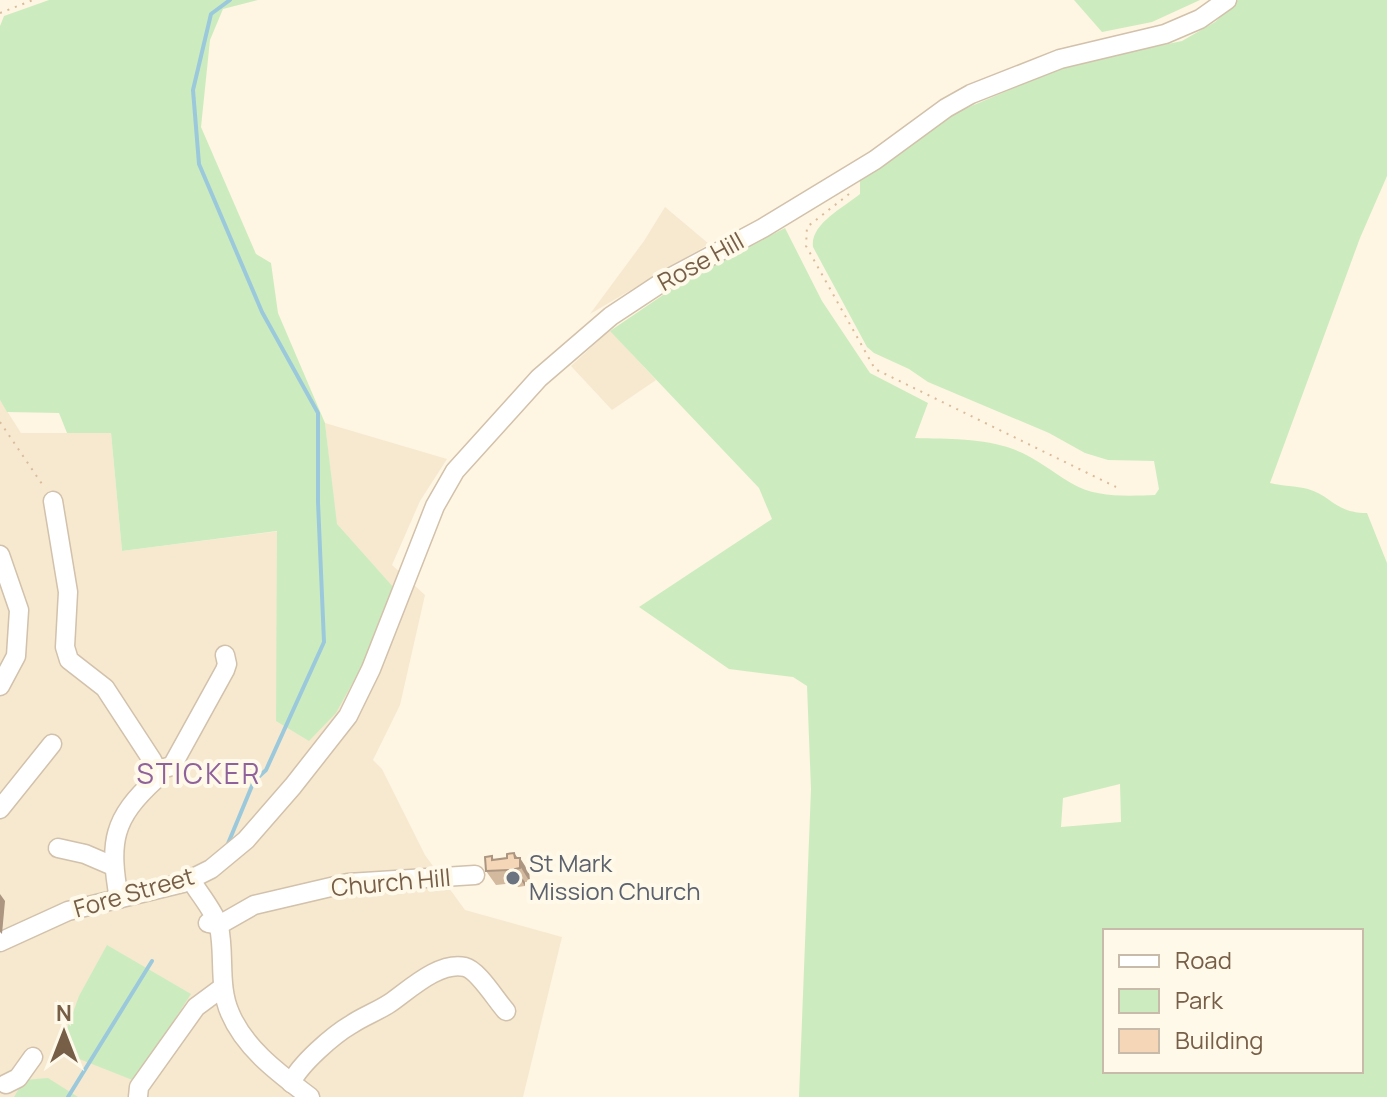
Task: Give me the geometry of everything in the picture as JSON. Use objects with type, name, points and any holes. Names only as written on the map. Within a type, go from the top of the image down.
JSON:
[{"type":"street","name":"Rose Hill","points":[[348,716],[371,669],[435,506],[455,471],[539,378],[611,316],[664,281],[763,228],[851,174],[971,94],[1060,59],[1165,34],[1200,19],[1227,0]]},
{"type":"street","points":[[53,501],[69,607],[65,647],[69,660],[105,688],[157,770],[156,779],[131,804],[120,824],[113,866],[119,899]]},
{"type":"street","points":[[0,555],[19,610],[16,656],[0,686]]},
{"type":"street","points":[[157,770],[172,766],[225,670],[225,655]]},
{"type":"street","name":"Fore Street","points":[[0,942],[68,911],[195,887],[255,830],[348,716]]},
{"type":"street","points":[[0,809],[52,744]]},
{"type":"street","points":[[58,848],[85,854],[113,866]]},
{"type":"street","name":"Church Hill","points":[[213,924],[254,905],[348,883],[475,875]]},
{"type":"street","points":[[195,887],[213,924],[229,1011],[260,1056],[310,1097]]},
{"type":"street","points":[[291,1083],[298,1069],[349,1025],[389,1004],[422,979],[449,968],[461,966],[472,969],[506,1011]]},
{"type":"street","points":[[138,1097],[139,1087],[196,1007],[223,987]]},
{"type":"street","points":[[6,1084],[18,1078],[33,1057]]},
{"type":"path","points":[[0,13],[33,0]]},
{"type":"path","points":[[851,174],[852,190],[844,200],[807,227],[806,246],[875,369],[1116,487]]},
{"type":"path","points":[[0,422],[53,501]]},
{"type":"shaded area","points":[[665,207],[709,244],[590,314],[644,241]]},
{"type":"shaded area","points":[[610,330],[656,380],[612,410],[571,366]]},
{"type":"shaded area","points":[[0,400],[21,433],[111,433],[122,551],[336,524],[325,423],[447,459],[420,501],[392,565],[425,595],[400,705],[373,760],[382,769],[425,855],[465,910],[562,937],[523,1097],[0,1097]]},
{"type":"green space","points":[[49,0],[258,0],[223,9],[210,40],[201,127],[256,254],[271,263],[278,313],[325,423],[337,524],[394,588],[363,664],[336,713],[309,741],[276,721],[277,531],[122,551],[111,433],[67,433],[59,413],[7,412],[0,400],[0,26],[4,16]]},
{"type":"green space","points":[[1074,0],[1200,0],[1152,22],[1102,32]]},
{"type":"green space","points":[[1238,0],[1387,0],[1387,176],[1360,238],[1270,483],[1308,489],[1348,510],[1367,513],[1387,563],[1387,1097],[799,1097],[811,789],[807,686],[793,677],[729,669],[639,607],[772,519],[759,488],[610,331],[688,278],[785,228],[822,301],[870,373],[928,403],[915,438],[1001,445],[1029,456],[1080,488],[1112,495],[1155,495],[1159,489],[1154,461],[1108,460],[1085,453],[1049,433],[928,382],[909,369],[874,353],[867,347],[813,247],[813,239],[829,217],[860,194],[860,177],[955,113],[1068,65],[1182,41],[1215,22]],"holes":[[[1120,784],[1121,822],[1061,827],[1063,798]]]},
{"type":"green space","points":[[107,945],[191,994],[135,1081],[59,1051],[79,996]]},
{"type":"green space","points":[[48,1078],[78,1097],[14,1097],[24,1080]]},
{"type":"building","points":[[514,853],[515,858],[520,858],[520,868],[515,869],[516,873],[508,873],[508,870],[486,871],[485,857],[492,856],[492,860],[507,858],[507,854]]},
{"type":"waterway","points":[[227,846],[254,781],[266,770],[324,642],[318,413],[262,312],[199,164],[193,90],[211,14],[230,0]]},
{"type":"waterway","points":[[68,1097],[152,961]]},
{"type":"place","name":"St Mark Mission Church","points":[[513,878]]},
{"type":"district","name":"STICKER","points":[[199,774]]}]
